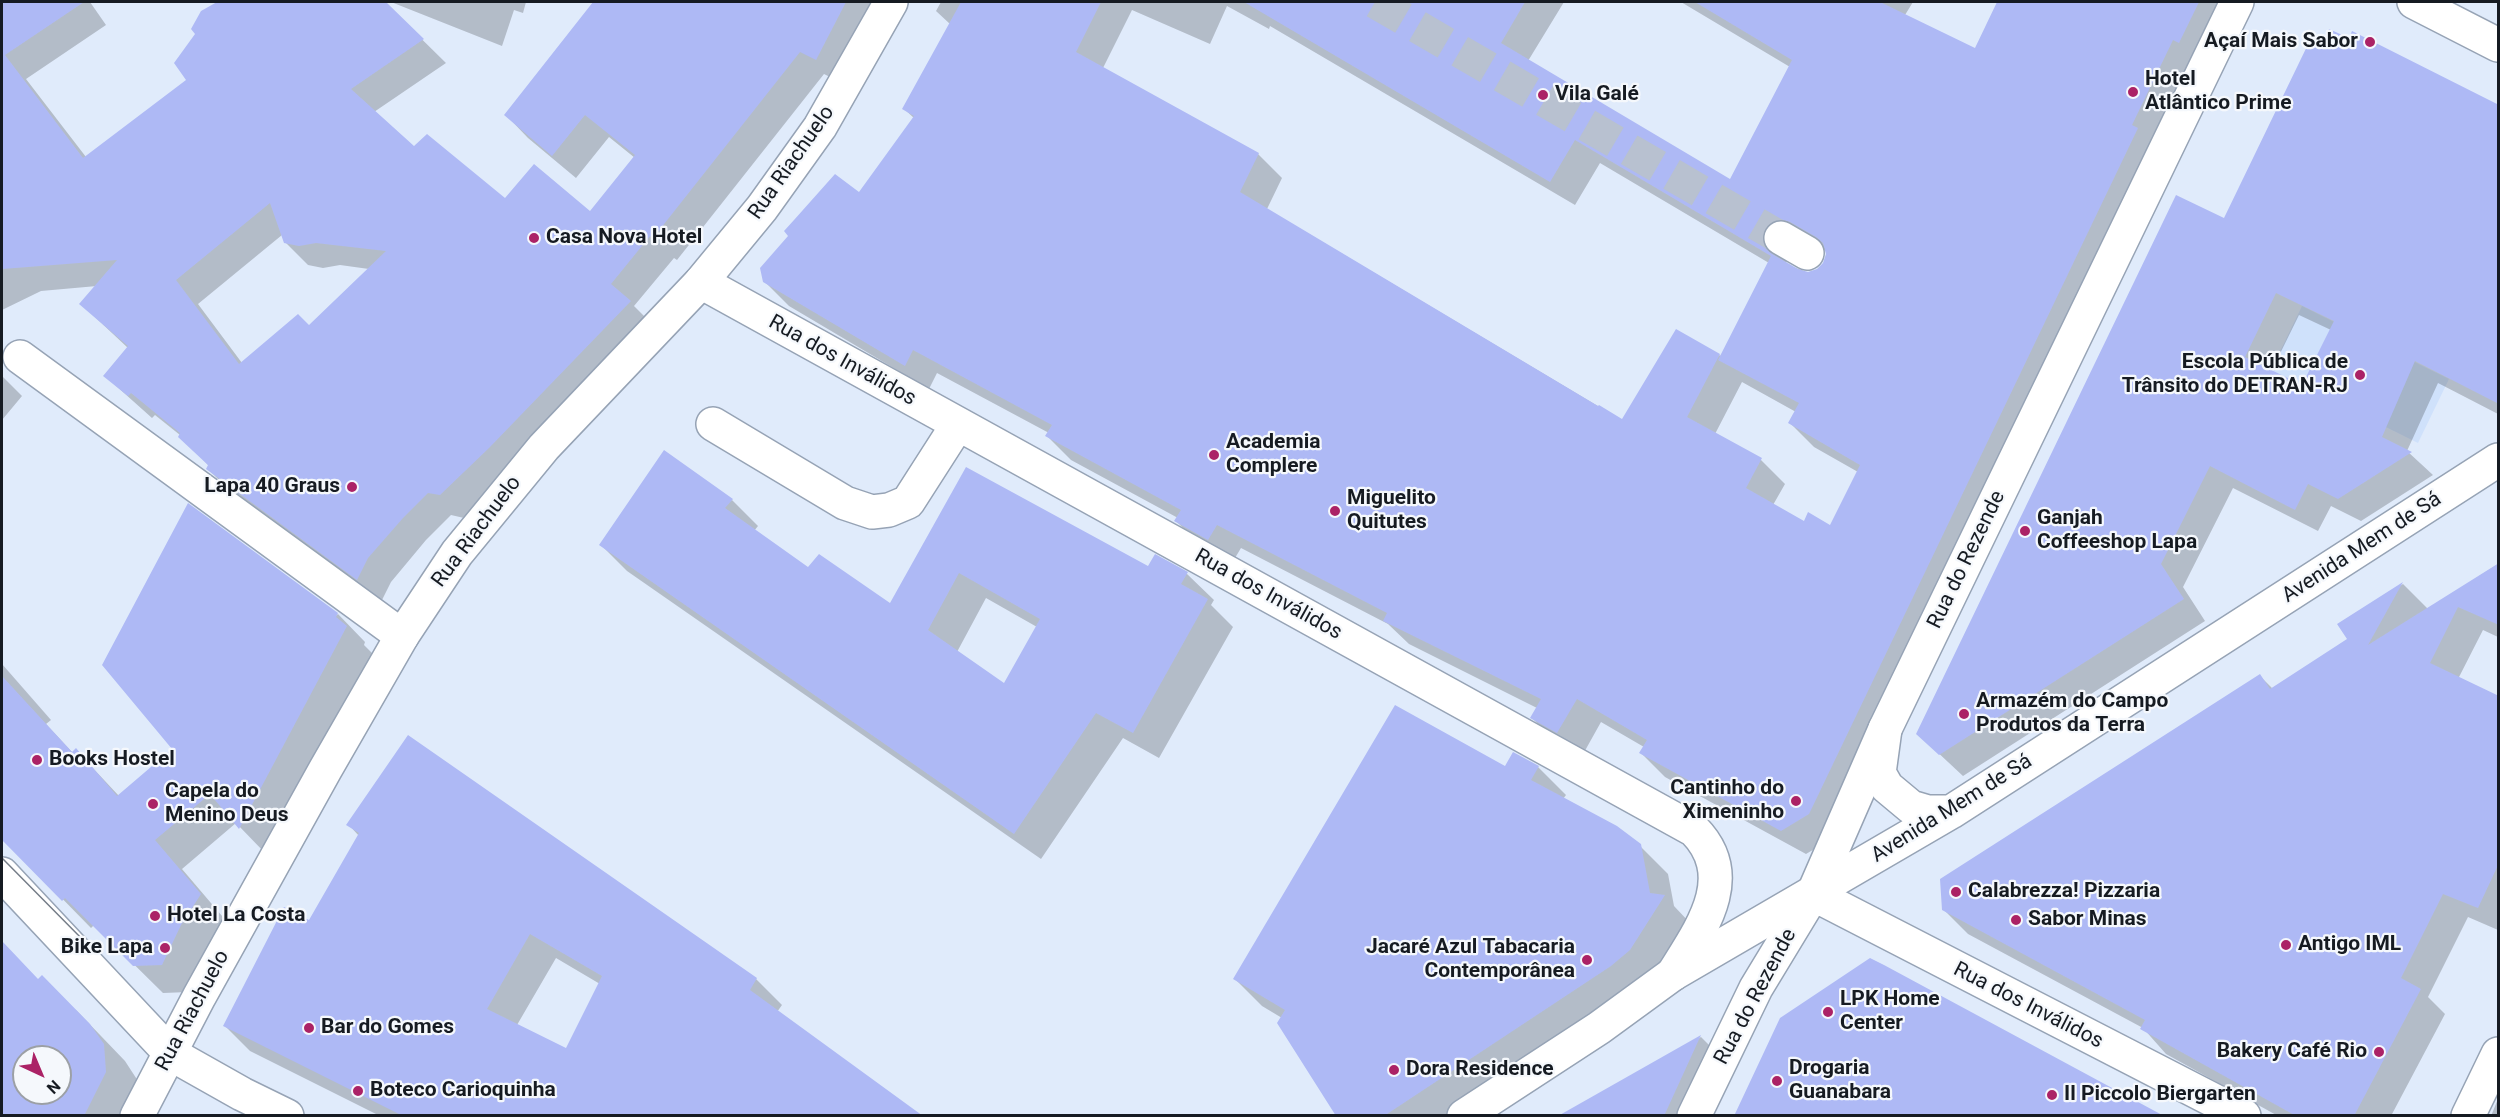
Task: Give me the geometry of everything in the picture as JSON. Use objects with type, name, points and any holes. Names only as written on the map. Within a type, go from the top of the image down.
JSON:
[{"type":"street","name":"Rua Riachuelo","points":[[137,1116],[223,952],[402,636],[457,553],[544,447],[701,282],[762,208],[820,127],[891,2]]},
{"type":"street","name":"Rua do Rezende","points":[[1694,1116],[1756,988],[1813,894],[1885,729],[2236,2]]},
{"type":"street","points":[[2414,2],[2499,45]]},
{"type":"street","name":"Rua dos Inválidos","points":[[701,282],[1694,830],[1706,842],[1713,859],[1716,886],[1711,907],[1702,928],[1673,974]]},
{"type":"street","points":[[20,357],[402,636]]},
{"type":"street","points":[[712,424],[845,503],[872,512],[890,510],[908,502],[958,424]]},
{"type":"street","name":"Avenida Mem de Sá","points":[[1464,1116],[1599,1028],[1673,974],[1951,812],[2499,460]]},
{"type":"street","points":[[1885,729],[1879,773],[1887,787],[1911,807],[1928,812],[1951,812]]},
{"type":"street","points":[[2,874],[171,1054],[242,1094],[287,1116]]},
{"type":"street","name":"Rua dos Inválidos","points":[[1813,894],[2244,1116]]},
{"type":"street","points":[[2468,1116],[2499,1054]]},
{"type":"shaded area","name":"Escola Pública de Trânsito do DETRAN-RJ","points":[[2302,306],[2449,379],[2418,443],[2271,370]]},
{"type":"building","points":[[2,2],[84,2],[5,55],[83,158],[186,80],[174,63],[195,34],[191,29],[201,11],[217,2],[386,2],[424,39],[351,89],[414,146],[427,134],[505,198],[534,164],[590,211],[635,155],[585,115],[552,156],[504,115],[593,2],[846,2],[816,60],[800,52],[653,238],[650,236],[611,284],[631,301],[489,448],[440,495],[428,493],[403,518],[368,558],[357,580],[206,469],[208,465],[178,437],[180,433],[131,393],[128,396],[103,376],[128,346],[79,304],[117,260],[2,269]],"holes":[[[270,203],[284,243],[299,246],[316,243],[386,251],[309,325],[298,314],[239,364],[176,280]]]},
{"type":"building","points":[[961,2],[1101,2],[1076,52],[1259,153],[1240,192],[1598,406],[1622,419],[1676,329],[1720,354],[1687,417],[1762,458],[1746,488],[1804,521],[1808,512],[1830,525],[1860,465],[1788,423],[1799,403],[1718,360],[1771,256],[1575,140],[1550,182],[1244,2],[1525,2],[1501,43],[1730,179],[1792,60],[1695,2],[1880,2],[1975,48],[1997,2],[2199,2],[2179,43],[2173,40],[2132,125],[2138,128],[1809,814],[1781,831],[1639,753],[1647,740],[1577,699],[1557,733],[1530,718],[1541,699],[1383,621],[1387,613],[1217,525],[1208,540],[1174,521],[1181,510],[1045,436],[1052,425],[913,350],[905,366],[763,282],[760,268],[788,236],[784,231],[835,174],[859,192],[914,116],[902,109]],"holes":[[[1780,219],[1790,222],[1823,243],[1826,254],[1823,263],[1817,269],[1808,272],[1798,269],[1765,248],[1762,239],[1765,229],[1771,222]]]},
{"type":"building","points":[[2329,29],[2349,38],[2352,31],[2499,105],[2499,404],[2415,361],[2382,437],[2412,452],[2338,499],[2308,484],[2295,510],[2210,466],[2161,564],[2184,599],[1939,755],[1916,734],[2176,195],[2224,218],[2313,34],[2324,39]],"holes":[[[2276,293],[2334,321],[2302,385],[2245,357]]]},
{"type":"building","points":[[664,450],[733,499],[725,508],[808,567],[819,554],[890,603],[966,467],[1148,566],[1155,554],[1188,572],[1181,584],[1208,599],[1133,733],[1096,713],[1014,834],[599,545]],"holes":[[[959,573],[1040,619],[1004,683],[928,630]]]},
{"type":"building","points":[[188,503],[338,613],[336,617],[347,626],[239,829],[210,794],[155,840],[201,894],[181,925],[162,965],[133,966],[65,898],[62,901],[2,840],[2,676],[72,752],[76,748],[117,796],[172,749],[102,665]]},
{"type":"building","points":[[2499,563],[2499,625],[2458,607],[2430,663],[2499,696],[2499,863],[2478,908],[2443,894],[2401,978],[2421,989],[2354,1116],[2296,1116],[2140,1029],[2145,1020],[1942,910],[1940,879],[2260,674],[2270,689],[2347,639],[2337,624],[2403,582],[2368,645]]},
{"type":"building","points":[[1395,705],[1505,766],[1513,752],[1539,766],[1531,780],[1617,826],[1641,844],[1650,893],[1665,895],[1630,950],[1611,966],[1384,1116],[1336,1116],[1277,1023],[1285,1010],[1233,979]]},
{"type":"building","points":[[408,735],[757,978],[750,990],[923,1116],[403,1116],[223,1026],[284,907],[309,920],[359,833],[346,825]],"holes":[[[530,934],[602,976],[566,1048],[487,1009]]]},
{"type":"building","points":[[2,941],[38,979],[42,975],[90,1024],[104,1044],[106,1072],[84,1116],[2,1116]]},
{"type":"building","points":[[1870,958],[2164,1116],[1734,1116],[1780,1018]]},
{"type":"building","points":[[1701,1035],[1664,1116],[1558,1116]]},
{"type":"tunnel","points":[[1375,2],[1781,238]]},
{"type":"tram line","points":[[2,858],[87,944]]},
{"type":"place","name":"Açaí Mais Sabor","points":[[2370,42]]},
{"type":"place","name":"Hotel Atlântico Prime","points":[[2133,92]]},
{"type":"place","name":"Vila Galé","points":[[1543,95]]},
{"type":"place","name":"Casa Nova Hotel","points":[[534,238]]},
{"type":"place","name":"Escola Pública de Trânsito do DETRAN-RJ","points":[[2360,375]]},
{"type":"place","name":"Academia Complere","points":[[1214,455]]},
{"type":"place","name":"Lapa 40 Graus","points":[[352,487]]},
{"type":"place","name":"Miguelito Quitutes","points":[[1335,511]]},
{"type":"place","name":"Ganjah Coffeeshop Lapa","points":[[2025,531]]},
{"type":"place","name":"Armazém do Campo Produtos da Terra","points":[[1964,714]]},
{"type":"place","name":"Books Hostel","points":[[37,760]]},
{"type":"place","name":"Cantinho do Ximeninho","points":[[1796,801]]},
{"type":"place","name":"Capela do Menino Deus","points":[[153,804]]},
{"type":"place","name":"Calabrezza! Pizzaria","points":[[1956,892]]},
{"type":"place","name":"Hotel La Costa","points":[[155,916]]},
{"type":"place","name":"Sabor Minas","points":[[2016,920]]},
{"type":"place","name":"Antigo IML","points":[[2286,945]]},
{"type":"place","name":"Bike Lapa","points":[[165,948]]},
{"type":"place","name":"Jacaré Azul Tabacaria Contemporânea","points":[[1587,960]]},
{"type":"place","name":"LPK Home Center","points":[[1828,1012]]},
{"type":"place","name":"Bar do Gomes","points":[[309,1028]]},
{"type":"place","name":"Bakery Café Rio","points":[[2379,1052]]},
{"type":"place","name":"Dora Residence","points":[[1394,1070]]},
{"type":"place","name":"Drogaria Guanabara","points":[[1777,1081]]},
{"type":"place","name":"Boteco Carioquinha","points":[[358,1091]]},
{"type":"place","name":"Il Piccolo Biergarten","points":[[2052,1095]]}]
